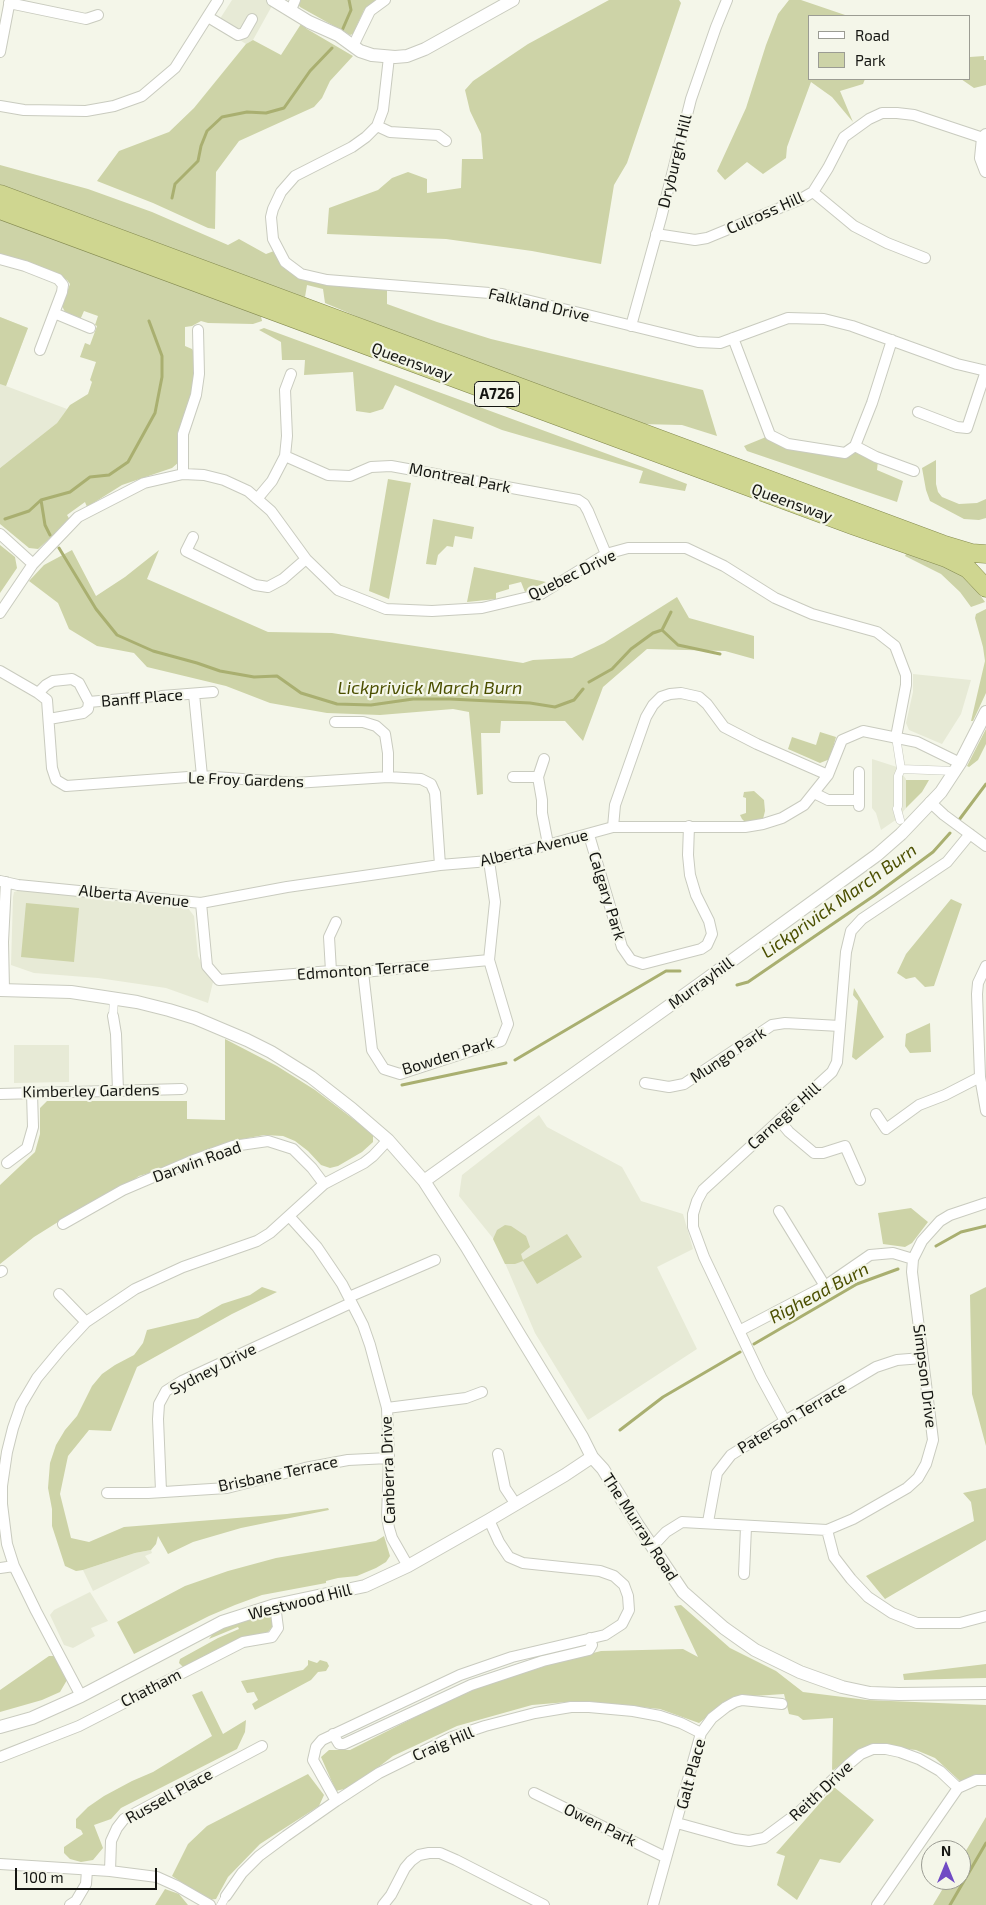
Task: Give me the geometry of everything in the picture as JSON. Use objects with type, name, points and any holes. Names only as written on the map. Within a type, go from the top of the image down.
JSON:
[{"type":"highway","name":"Queensway","points":[[0,194],[942,544],[972,553],[986,554]]},
{"type":"highway","name":"Queensway","points":[[0,210],[852,526],[946,558],[968,569],[986,588]]},
{"type":"street","points":[[0,106],[24,110],[86,111],[114,106],[142,96],[175,68],[218,0]]},
{"type":"street","points":[[273,0],[293,5],[309,22],[338,35],[353,46],[372,55],[389,57],[406,56],[425,49],[513,0]]},
{"type":"street","points":[[353,46],[370,11],[385,0]]},
{"type":"street","name":"Dryburgh Hill","points":[[631,326],[662,218],[691,99],[716,27],[728,0]]},
{"type":"street","points":[[0,52],[9,2],[86,19],[98,15]]},
{"type":"street","points":[[208,17],[238,35],[244,33],[252,19]]},
{"type":"street","points":[[389,57],[383,110],[377,126],[390,132],[438,135],[446,141]]},
{"type":"street","name":"Culross Hill","points":[[656,234],[695,240],[707,238],[775,211],[813,192],[844,137],[869,118],[882,113],[897,112],[914,115],[984,136]]},
{"type":"street","name":"Falkland Drive","points":[[377,126],[352,147],[295,176],[281,192],[271,217],[272,239],[285,262],[300,274],[327,280],[502,294],[698,342],[720,343],[788,318],[824,319],[852,326],[957,364],[986,371]]},
{"type":"street","points":[[984,136],[981,158],[986,171]]},
{"type":"street","points":[[813,192],[854,226],[887,243],[925,258]]},
{"type":"street","points":[[0,259],[25,266],[63,285],[40,350]]},
{"type":"street","points":[[54,313],[90,328]]},
{"type":"street","points":[[183,474],[182,434],[196,395],[199,374],[198,330]]},
{"type":"street","points":[[733,338],[770,435],[788,444],[845,453],[855,446],[872,403],[892,340]]},
{"type":"street","points":[[918,412],[957,427],[967,428],[986,371]]},
{"type":"street","points":[[257,499],[272,481],[285,456],[287,436],[285,390],[291,374]]},
{"type":"street","points":[[855,446],[876,457],[914,471]]},
{"type":"street","name":"Montreal Park","points":[[285,456],[328,475],[350,476],[370,467],[392,466],[578,500],[584,504],[588,511],[606,554]]},
{"type":"street","name":"Quebec Drive","points":[[0,613],[33,564],[78,517],[144,482],[183,474],[204,475],[224,480],[248,491],[271,511],[306,559],[338,590],[386,609],[432,611],[482,608],[541,594],[606,554],[628,548],[686,548],[724,566],[775,598],[812,614],[883,635],[895,646],[906,675],[906,685],[896,736]]},
{"type":"street","points":[[0,534],[33,564]]},
{"type":"street","points":[[193,537],[186,551],[255,585],[268,587],[283,579],[306,559]]},
{"type":"street","points":[[0,671],[38,693]]},
{"type":"street","name":"Banff Place","points":[[38,693],[46,685],[54,681],[72,679],[79,683],[89,702],[88,709],[83,713],[49,719]]},
{"type":"street","name":"Banff Place","points":[[89,702],[213,692]]},
{"type":"street","name":"Le Froy Gardens","points":[[38,693],[46,700],[52,768],[56,780],[66,786],[202,776],[295,783],[388,777],[421,779],[431,784],[435,793],[440,865]]},
{"type":"street","points":[[613,827],[615,805],[646,717],[653,705],[661,697],[670,694],[681,693],[699,697],[707,704],[724,727],[757,744],[828,775]]},
{"type":"street","name":"Banff Place","points":[[194,694],[202,776]]},
{"type":"street","name":"Murrayhill","points":[[424,1181],[860,868],[901,834],[941,792],[958,767],[986,712]]},
{"type":"street","points":[[335,722],[363,722],[376,726],[385,734],[388,753],[388,777]]},
{"type":"street","name":"Alberta Avenue","points":[[3,882],[201,903],[287,887],[440,865],[490,861],[613,827],[745,827],[763,824],[782,818],[804,805],[828,775],[842,740],[863,730],[917,742],[958,767]]},
{"type":"street","points":[[896,736],[901,769],[898,776],[900,820]]},
{"type":"street","points":[[544,759],[538,777],[548,844]]},
{"type":"street","points":[[901,769],[958,767]]},
{"type":"street","points":[[814,794],[828,800],[859,803],[858,772]]},
{"type":"street","points":[[513,777],[538,777]]},
{"type":"street","points":[[930,802],[944,815],[986,846]]},
{"type":"street","name":"Calgary Park","points":[[589,835],[622,947],[631,960],[643,964],[701,949],[707,945],[712,934],[709,921],[696,895],[690,875],[688,855],[689,826]]},
{"type":"street","name":"Carnegie Hill","points":[[784,1421],[704,1257],[693,1227],[693,1214],[703,1190],[832,1072],[836,1062],[846,952],[851,932],[862,919],[947,862],[970,834]]},
{"type":"street","points":[[490,861],[495,902],[490,960]]},
{"type":"street","points":[[2,990],[3,882]]},
{"type":"street","name":"Edmonton Terrace","points":[[201,903],[207,966],[219,980],[331,971],[363,972],[490,960]]},
{"type":"street","points":[[331,971],[329,937],[336,922]]},
{"type":"street","name":"Bowden Park","points":[[363,972],[372,1050],[384,1070],[400,1074],[501,1041],[508,1024],[490,960]]},
{"type":"street","points":[[986,966],[978,983],[977,994],[982,1058],[980,1077],[986,1111]]},
{"type":"street","name":"The Murray Road","points":[[2,990],[58,991],[114,998],[170,1010],[195,1018],[271,1052],[331,1092],[388,1140],[424,1181],[466,1246],[582,1437],[592,1457],[603,1470],[683,1592],[724,1628],[755,1650],[800,1672],[870,1693],[933,1695],[986,1693]]},
{"type":"street","points":[[114,998],[113,1016],[116,1034],[118,1091]]},
{"type":"street","name":"Mungo Park","points":[[645,1083],[669,1087],[684,1084],[772,1025],[784,1023],[840,1026]]},
{"type":"street","points":[[876,1114],[886,1129],[919,1104],[945,1095],[980,1077]]},
{"type":"street","name":"Kimberley Gardens","points":[[0,1094],[182,1089]]},
{"type":"street","points":[[8,1163],[27,1148],[33,1127],[32,1093]]},
{"type":"street","points":[[779,1120],[789,1132],[814,1153],[823,1153],[846,1146],[860,1180]]},
{"type":"street","points":[[81,1696],[14,1566],[7,1544],[2,1504],[4,1473],[13,1428],[21,1405],[38,1378],[61,1348],[86,1322],[135,1290],[183,1267],[257,1241],[270,1233],[324,1184],[364,1163],[388,1140]]},
{"type":"street","name":"Darwin Road","points":[[63,1224],[123,1190],[191,1161],[234,1146],[268,1141],[293,1149],[312,1168],[324,1184]]},
{"type":"street","points":[[739,1331],[825,1286],[870,1255],[893,1253],[913,1258],[922,1241],[940,1221],[950,1215],[986,1203]]},
{"type":"street","points":[[779,1211],[825,1286]]},
{"type":"street","name":"Canberra Drive","points":[[289,1216],[318,1248],[342,1284],[363,1325],[370,1345],[387,1408],[389,1458],[387,1517],[392,1538],[408,1566]]},
{"type":"street","name":"Simpson Drive","points":[[652,1547],[666,1532],[682,1522],[827,1530],[853,1519],[907,1488],[918,1478],[926,1464],[933,1440],[922,1358],[912,1265],[913,1258]]},
{"type":"street","name":"Sydney Drive","points":[[161,1491],[158,1419],[159,1404],[166,1391],[182,1381],[435,1260]]},
{"type":"street","points":[[59,1294],[86,1322]]},
{"type":"street","name":"Paterson Terrace","points":[[708,1522],[717,1473],[730,1455],[876,1367],[897,1360],[922,1358]]},
{"type":"street","points":[[387,1408],[466,1398],[482,1392]]},
{"type":"street","points":[[498,1454],[505,1488],[516,1503]]},
{"type":"street","name":"Westwood Hill","points":[[0,1727],[32,1718],[81,1696],[222,1622],[275,1605],[365,1586],[408,1566],[489,1520],[592,1457]]},
{"type":"street","name":"Brisbane Terrace","points":[[107,1493],[227,1488],[306,1468],[348,1460],[389,1458]]},
{"type":"street","points":[[336,1801],[313,1760],[316,1747],[322,1740],[460,1675],[512,1657],[605,1635],[622,1624],[629,1610],[624,1586],[614,1576],[600,1571],[523,1563],[509,1557],[499,1542],[489,1520]]},
{"type":"street","points":[[744,1574],[746,1526]]},
{"type":"street","points":[[827,1530],[834,1557],[840,1565],[868,1596],[892,1613],[917,1623],[960,1623],[986,1616]]},
{"type":"street","points":[[0,1568],[14,1566]]},
{"type":"street","name":"Chatham","points":[[0,1757],[79,1726],[243,1642],[272,1637],[278,1628],[275,1605]]},
{"type":"street","points":[[333,1734],[339,1744],[344,1744],[465,1687],[543,1661],[589,1650],[592,1645],[590,1638]]},
{"type":"street","points":[[460,1675],[465,1687]]},
{"type":"street","name":"Galt Place","points":[[653,1905],[701,1732],[712,1718],[726,1706],[735,1702],[742,1700],[782,1704]]},
{"type":"street","name":"Craig Hill","points":[[224,1901],[242,1873],[259,1856],[336,1801],[386,1769],[452,1737],[485,1726],[535,1714],[589,1706],[633,1711],[680,1722],[701,1732]]},
{"type":"street","name":"Russell Place","points":[[110,1871],[112,1841],[117,1828],[124,1818],[262,1746]]},
{"type":"street","name":"Reith Drive","points":[[677,1823],[735,1839],[749,1841],[764,1838],[799,1812],[861,1754],[873,1749],[896,1751],[918,1759],[940,1771],[958,1788]]},
{"type":"street","points":[[877,1905],[958,1788],[976,1780],[986,1780]]},
{"type":"street","name":"Owen Park","points":[[534,1793],[665,1857]]},
{"type":"street","points":[[383,1905],[391,1895],[410,1861],[429,1853],[440,1853],[456,1860],[544,1905]]},
{"type":"street","points":[[0,1864],[110,1871],[157,1877],[177,1886],[206,1904]]},
{"type":"street","points":[[70,1905],[76,1901],[86,1884],[87,1870]]},
{"type":"shaded area","points":[[232,0],[267,0],[273,4],[253,40],[246,44],[216,25]]},
{"type":"shaded area","points":[[0,317],[28,328],[6,386],[67,409],[57,423],[0,468]]},
{"type":"shaded area","points":[[913,674],[971,680],[961,714],[942,744],[909,730],[906,723],[913,692]]},
{"type":"shaded area","points":[[872,759],[897,767],[906,779],[906,808],[897,819],[881,830],[876,813],[872,808]]},
{"type":"shaded area","points":[[24,889],[188,908],[194,916],[198,956],[206,973],[213,982],[208,1003],[166,988],[98,978],[34,973],[11,965],[13,897],[14,892]]},
{"type":"shaded area","points":[[14,1045],[69,1045],[69,1082],[14,1083]]},
{"type":"shaded area","points":[[539,1115],[547,1127],[622,1167],[641,1201],[683,1214],[693,1249],[657,1267],[697,1349],[588,1420],[535,1333],[496,1242],[459,1196],[462,1175]]},
{"type":"shaded area","points":[[151,1550],[152,1553],[145,1556],[150,1563],[93,1591],[83,1570],[135,1553]]},
{"type":"shaded area","points":[[90,1592],[108,1621],[91,1628],[95,1636],[73,1648],[64,1645],[50,1615],[54,1610]]},
{"type":"green space","points":[[298,0],[380,0],[364,10],[353,34],[350,35],[300,7],[297,2]]},
{"type":"green space","points":[[609,0],[679,0],[681,3],[627,163],[614,185],[601,264],[532,251],[446,239],[327,234],[329,208],[378,190],[392,178],[408,172],[427,179],[427,193],[461,188],[462,159],[483,159],[481,134],[470,111],[465,90],[473,81],[528,44]]},
{"type":"green space","points":[[789,0],[801,0],[845,15],[808,15],[808,80],[865,80],[863,84],[840,91],[853,122],[832,97],[811,82],[787,147],[786,158],[763,174],[747,162],[725,180],[717,171],[746,108],[778,14]]},
{"type":"green space","points":[[301,24],[353,56],[330,81],[322,98],[314,107],[239,141],[216,172],[215,229],[208,228],[153,203],[97,181],[119,151],[169,132],[194,108],[246,44],[253,40],[281,55]]},
{"type":"green space","points":[[984,56],[984,60],[986,60],[986,85],[974,88],[962,80],[971,80],[971,57]]},
{"type":"green space","points":[[0,165],[88,189],[152,212],[228,245],[239,239],[266,254],[274,251],[292,273],[387,290],[387,304],[437,322],[491,339],[703,390],[717,436],[682,425],[640,424],[396,333],[325,303],[323,289],[307,285],[305,297],[285,293],[0,186]]},
{"type":"green space","points":[[0,217],[260,311],[262,321],[253,324],[208,323],[201,321],[192,326],[185,327],[185,346],[192,349],[195,354],[197,371],[179,462],[172,468],[122,485],[87,507],[85,502],[67,515],[70,520],[38,549],[29,548],[0,524],[0,468],[57,423],[70,405],[88,394],[96,362],[80,357],[85,343],[90,345],[97,326],[95,325],[98,316],[84,311],[80,320],[66,314],[62,306],[70,284],[67,280],[0,254]]},
{"type":"green space","points":[[0,317],[28,328],[6,386],[0,384]]},
{"type":"green space","points":[[264,328],[687,484],[685,491],[639,483],[643,471],[502,430],[395,385],[383,409],[370,413],[356,411],[353,372],[304,375],[305,360],[282,360],[281,342],[259,330]]},
{"type":"green space","points":[[766,437],[837,455],[858,451],[878,461],[877,470],[903,481],[897,502],[747,451],[744,446]]},
{"type":"green space","points":[[936,460],[936,484],[938,492],[942,497],[959,504],[977,503],[986,499],[986,518],[979,520],[964,519],[930,501],[922,468]]},
{"type":"green space","points":[[388,479],[411,483],[389,599],[369,591]]},
{"type":"green space","points":[[433,519],[474,527],[472,539],[455,536],[453,547],[447,546],[438,555],[436,565],[426,564]]},
{"type":"green space","points":[[0,545],[15,557],[17,568],[0,593]]},
{"type":"green space","points":[[72,550],[96,596],[125,577],[159,550],[147,579],[268,632],[332,633],[523,663],[533,660],[572,658],[604,643],[677,597],[689,618],[754,636],[754,659],[725,651],[647,649],[603,687],[583,741],[565,721],[501,721],[500,733],[481,733],[483,794],[477,795],[469,712],[453,709],[380,715],[327,713],[270,703],[226,686],[147,667],[134,653],[97,646],[69,629],[58,603],[29,581],[44,565]]},
{"type":"green space","points":[[907,552],[954,569],[973,585],[985,602],[971,607],[960,592],[941,574],[905,556]]},
{"type":"green space","points":[[474,567],[546,582],[525,592],[521,582],[509,585],[509,589],[496,593],[496,599],[467,602]]},
{"type":"green space","points":[[986,609],[986,693],[973,721],[971,721],[985,661],[975,618],[976,614]]},
{"type":"green space","points":[[986,729],[986,744],[978,760],[969,767],[967,766]]},
{"type":"green space","points":[[820,732],[836,737],[830,759],[820,763],[788,749],[792,737],[816,745]]},
{"type":"green space","points":[[906,780],[929,780],[922,792],[906,808]]},
{"type":"green space","points":[[754,791],[764,800],[765,811],[763,819],[746,823],[740,815],[746,813],[744,792]]},
{"type":"green space","points":[[951,899],[962,904],[934,986],[925,987],[915,977],[906,979],[897,973],[906,954]]},
{"type":"green space","points":[[26,903],[79,908],[74,962],[21,957]]},
{"type":"green space","points":[[854,988],[884,1037],[856,1060],[852,1057],[858,1001],[853,995]]},
{"type":"green space","points":[[930,1023],[931,1052],[910,1053],[905,1046],[906,1034]]},
{"type":"green space","points":[[225,1039],[277,1066],[315,1090],[373,1134],[373,1142],[362,1152],[338,1166],[330,1168],[321,1165],[295,1141],[283,1136],[264,1135],[243,1139],[191,1161],[139,1176],[124,1187],[66,1217],[34,1237],[0,1264],[0,1185],[35,1152],[40,1134],[40,1108],[47,1101],[187,1101],[187,1119],[225,1120]]},
{"type":"green space","points":[[911,1208],[928,1222],[912,1243],[905,1247],[883,1244],[878,1213]]},
{"type":"green space","points":[[505,1225],[511,1226],[526,1236],[530,1247],[521,1254],[523,1260],[567,1234],[582,1257],[537,1284],[523,1261],[515,1264],[505,1264],[493,1239],[497,1230]]},
{"type":"green space","points":[[262,1287],[277,1292],[232,1314],[137,1367],[111,1431],[89,1430],[68,1456],[60,1494],[71,1538],[89,1542],[124,1527],[287,1514],[328,1508],[329,1510],[241,1528],[193,1542],[168,1554],[158,1536],[156,1544],[151,1550],[135,1553],[83,1570],[76,1571],[65,1566],[52,1526],[52,1509],[48,1488],[50,1463],[56,1445],[65,1430],[77,1416],[92,1386],[102,1374],[134,1355],[143,1343],[147,1330],[198,1318],[222,1304],[250,1295]]},
{"type":"green space","points":[[986,1287],[986,1446],[972,1394],[970,1295]]},
{"type":"green space","points":[[986,1488],[986,1540],[885,1599],[866,1576],[974,1521],[971,1502],[963,1493]]},
{"type":"green space","points":[[384,1536],[390,1556],[386,1562],[376,1568],[357,1576],[338,1578],[326,1581],[326,1583],[262,1595],[209,1616],[134,1654],[117,1622],[185,1586],[228,1571],[276,1558],[376,1541]]},
{"type":"green space","points":[[681,1605],[730,1648],[776,1671],[803,1692],[867,1700],[986,1705],[986,1774],[978,1774],[961,1782],[935,1758],[916,1750],[870,1745],[832,1771],[833,1718],[803,1720],[798,1716],[789,1714],[784,1694],[729,1700],[699,1723],[660,1709],[579,1701],[532,1705],[457,1726],[393,1756],[352,1787],[336,1791],[321,1757],[329,1750],[350,1750],[431,1709],[480,1687],[561,1661],[601,1651],[683,1649],[698,1657],[674,1606]]},
{"type":"green space","points":[[265,1614],[273,1619],[274,1625],[266,1634],[238,1639],[183,1667],[179,1663],[180,1659],[239,1629],[238,1627],[209,1639],[213,1633]]},
{"type":"green space","points":[[49,1656],[54,1656],[67,1680],[60,1692],[42,1700],[0,1712],[0,1690]]},
{"type":"green space","points":[[308,1660],[317,1663],[320,1660],[327,1662],[329,1666],[326,1671],[318,1672],[311,1680],[255,1710],[252,1704],[258,1700],[254,1692],[247,1693],[241,1681],[303,1670],[308,1665]]},
{"type":"green space","points":[[986,1664],[986,1678],[904,1680],[903,1674]]},
{"type":"green space","points":[[202,1691],[223,1734],[246,1720],[245,1732],[237,1749],[121,1808],[111,1819],[94,1825],[103,1848],[93,1860],[81,1862],[70,1859],[64,1853],[64,1847],[83,1834],[81,1830],[76,1828],[76,1819],[88,1807],[104,1796],[153,1772],[212,1736],[192,1695]]},
{"type":"green space","points":[[308,1774],[324,1795],[319,1806],[260,1844],[228,1877],[216,1899],[208,1900],[172,1876],[188,1844],[207,1826]]},
{"type":"green space","points":[[834,1787],[874,1820],[840,1863],[820,1859],[797,1900],[777,1885],[785,1856],[776,1853]]},
{"type":"green space","points":[[986,1817],[986,1905],[933,1905],[942,1890],[971,1890],[971,1842]]},
{"type":"green space","points":[[165,1889],[179,1894],[188,1905],[155,1905]]},
{"type":"waterway","points":[[341,33],[351,10],[349,0]]},
{"type":"waterway","points":[[172,198],[175,184],[198,161],[207,131],[222,117],[247,112],[266,113],[284,108],[310,71],[332,48]]},
{"type":"waterway","points":[[5,519],[29,511],[41,500],[70,492],[90,477],[109,475],[128,462],[155,413],[162,377],[162,356],[149,321]]},
{"type":"waterway","name":"Lickprivick March Burn","points":[[41,500],[45,525],[50,535]]},
{"type":"waterway","name":"Lickprivick March Burn","points":[[59,548],[96,609],[117,635],[153,651],[220,671],[254,677],[277,676],[301,693],[337,704],[371,705],[413,699],[450,699],[530,703],[555,707],[574,700],[583,689]]},
{"type":"waterway","points":[[662,630],[671,612]]},
{"type":"waterway","name":"Lickprivick March Burn","points":[[589,682],[612,669],[631,649],[653,633],[662,630],[678,645],[720,654]]},
{"type":"waterway","name":"Lickprivick March Burn","points":[[959,820],[986,784]]},
{"type":"waterway","name":"Lickprivick March Burn","points":[[737,985],[748,982],[875,895],[933,852],[950,833]]},
{"type":"waterway","name":"Lickprivick March Burn","points":[[515,1060],[666,971],[680,971]]},
{"type":"waterway","name":"Lickprivick March Burn","points":[[402,1085],[506,1063]]},
{"type":"waterway","name":"Righead Burn","points":[[936,1246],[961,1232],[986,1226]]},
{"type":"waterway","name":"Righead Burn","points":[[754,1344],[857,1284],[898,1269]]},
{"type":"waterway","name":"Righead Burn","points":[[620,1430],[663,1397],[740,1352]]},
{"type":"waterway","points":[[950,1905],[986,1843]]}]
